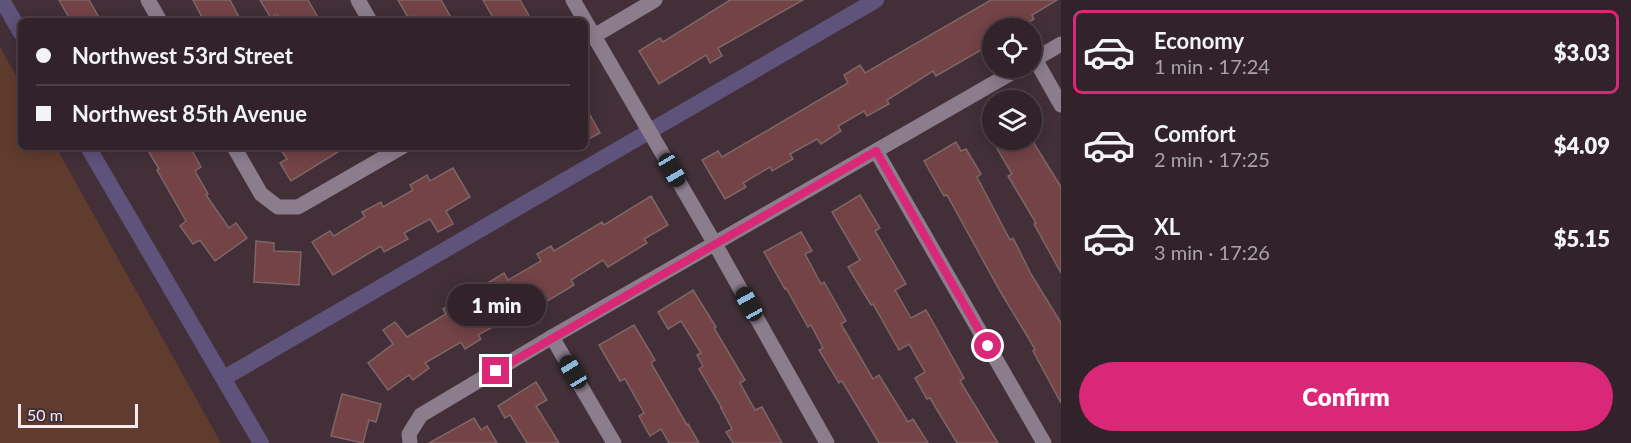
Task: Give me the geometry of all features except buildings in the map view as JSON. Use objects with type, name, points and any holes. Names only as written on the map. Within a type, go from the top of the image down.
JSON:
[{"type":"street","points":[[148,0],[158,18]]},
{"type":"street","points":[[358,0],[368,18]]},
{"type":"street","points":[[573,0],[584,18]]},
{"type":"street","points":[[594,36],[655,0]]},
{"type":"street","points":[[588,26],[827,443]]},
{"type":"street","points":[[1042,55],[1061,44]]},
{"type":"street","points":[[1042,74],[1061,105]]},
{"type":"street","points":[[409,438],[421,416],[552,337],[1003,78]]},
{"type":"street","points":[[236,150],[261,194],[278,207],[298,207],[397,150]]},
{"type":"street","points":[[876,151],[1044,443]]},
{"type":"street","points":[[552,337],[614,443]]},
{"type":"shaded area","points":[[0,47],[18,80],[18,150],[58,150],[221,443],[0,443]]},
{"type":"waterway","points":[[2,0],[18,28]]},
{"type":"waterway","points":[[224,378],[876,0]]},
{"type":"waterway","points":[[90,150],[261,443]]},
{"type":"route","points":[[496,371],[876,151],[988,346]]}]
